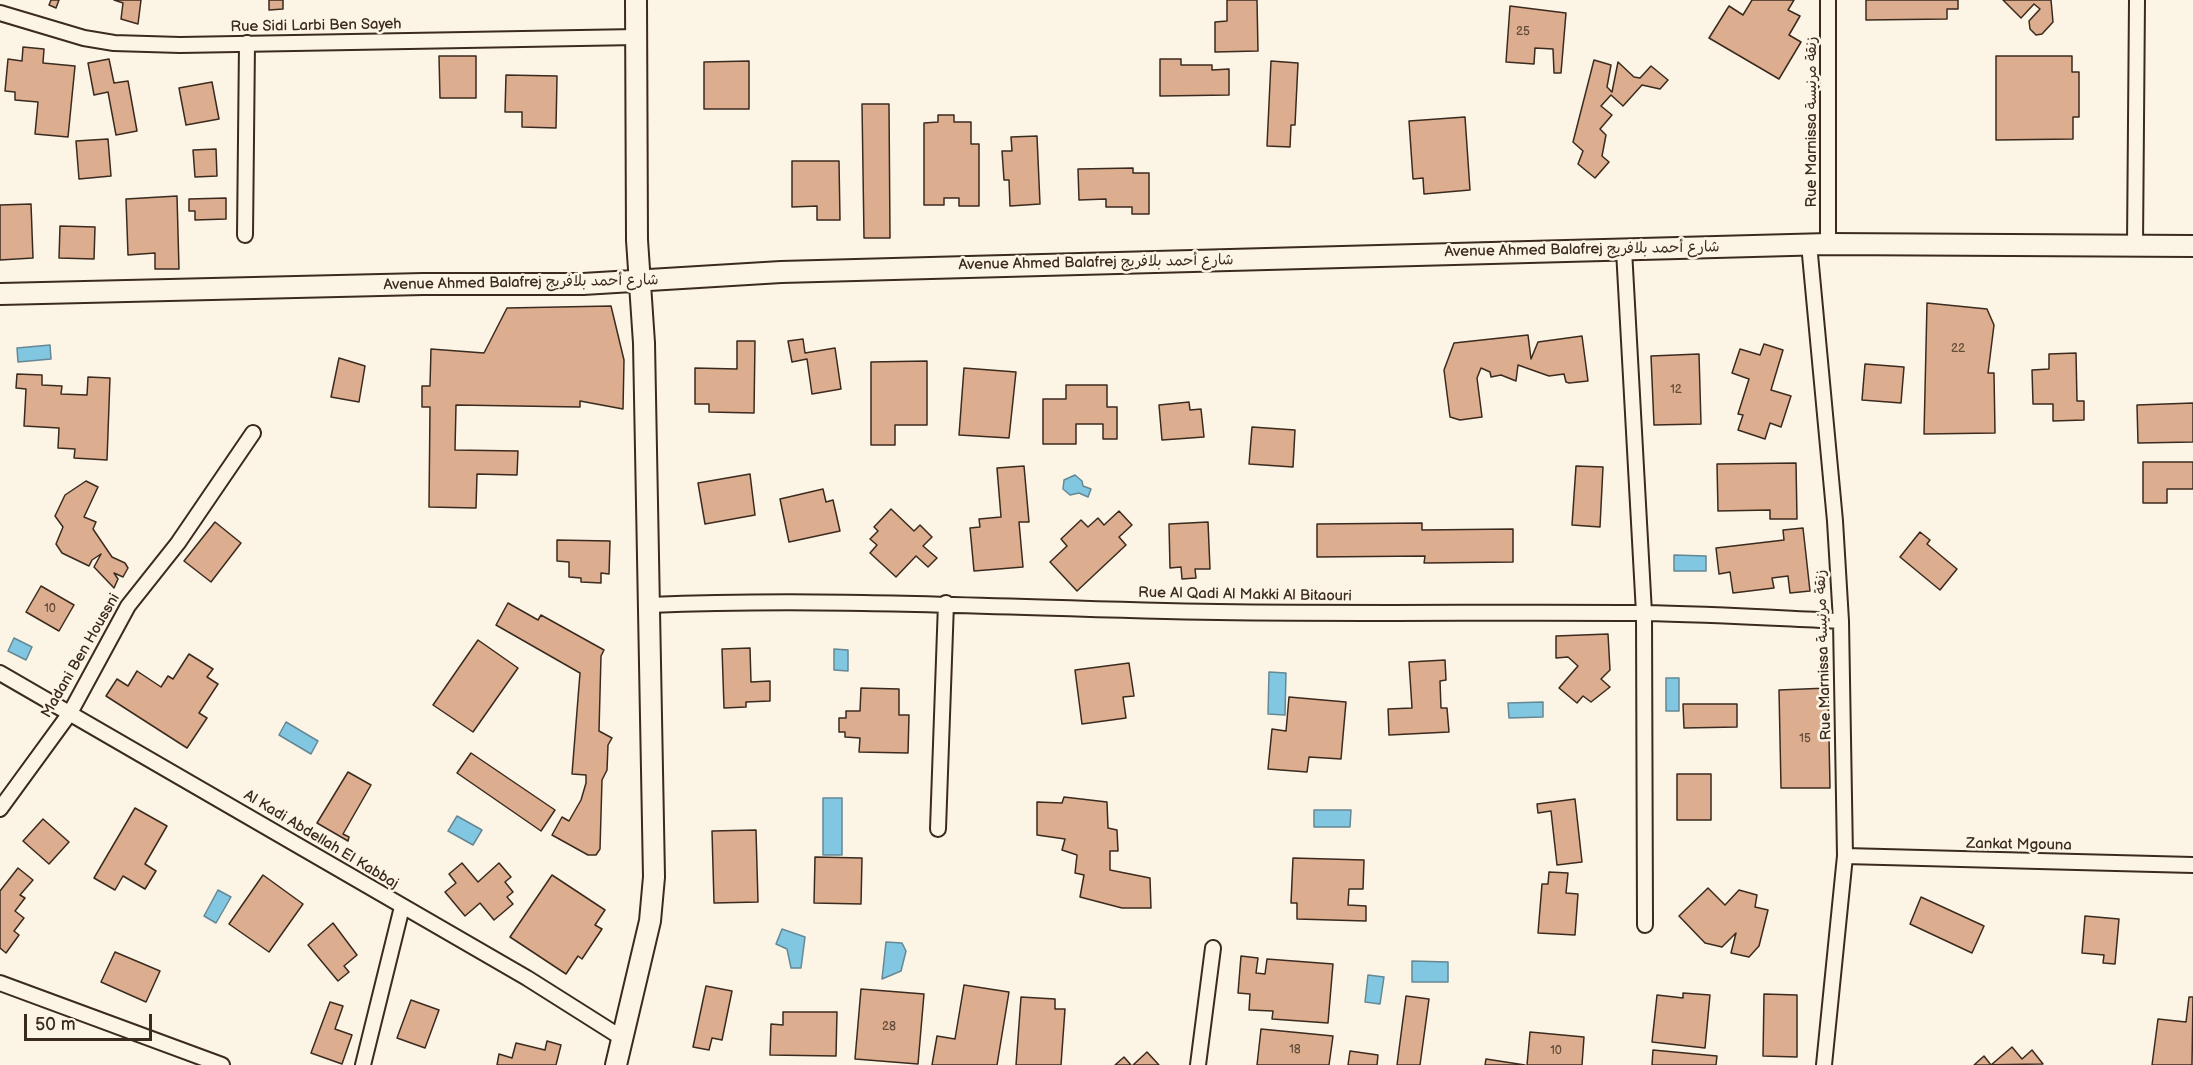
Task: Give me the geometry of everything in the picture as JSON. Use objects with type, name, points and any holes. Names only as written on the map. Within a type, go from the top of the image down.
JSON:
[{"type":"main road","points":[[616,1065],[646,942],[653,899],[650,605],[637,240],[636,0]]},
{"type":"main road","name":"Avenue Ahmed Balafrej شارع أحمد بلافريج","points":[[0,294],[640,282],[781,272],[1818,244],[2193,246]]},
{"type":"street","name":"Rue Marnissa زنقة مرنيسة","points":[[1824,1065],[1845,856],[1840,621],[1818,244],[1828,0]]},
{"type":"street","points":[[2135,245],[2137,0]]},
{"type":"street","name":"Rue Sidi Larbi Ben Sayeh","points":[[0,13],[59,32],[114,43],[180,45],[637,37]]},
{"type":"street","points":[[245,235],[247,43]]},
{"type":"street","points":[[1624,250],[1644,614],[1645,925]]},
{"type":"street","name":"Madani Ben Houssni","points":[[0,809],[70,713],[128,606],[178,543],[253,433]]},
{"type":"street","name":"Rue Al Qadi Al Makki Al Bitaouri","points":[[650,605],[756,602],[946,603],[1220,612],[1446,615],[1644,614],[1840,621]]},
{"type":"street","points":[[938,829],[946,603]]},
{"type":"street","name":"Al Kadi Abdellah El Kabbaj","points":[[0,674],[527,978],[622,1038]]},
{"type":"street","name":"Zankat Mgouna","points":[[1845,856],[2193,866]]},
{"type":"street","points":[[363,1065],[402,907]]},
{"type":"street","points":[[1198,1065],[1213,948]]},
{"type":"street","points":[[0,983],[222,1065]]},
{"type":"water","points":[[50,345],[51,359],[18,362],[17,348]]},
{"type":"water","points":[[1075,475],[1082,481],[1083,486],[1091,489],[1088,497],[1079,493],[1070,495],[1063,489],[1064,480]]},
{"type":"water","points":[[1674,555],[1706,556],[1706,571],[1674,571]]},
{"type":"water","points":[[14,638],[32,647],[26,660],[8,651]]},
{"type":"water","points":[[834,649],[848,650],[848,671],[834,670]]},
{"type":"water","points":[[1269,672],[1286,673],[1285,715],[1268,714]]},
{"type":"water","points":[[1666,678],[1679,678],[1679,711],[1666,711]]},
{"type":"water","points":[[1543,702],[1543,717],[1509,718],[1508,703]]},
{"type":"water","points":[[286,722],[318,741],[311,754],[279,735]]},
{"type":"water","points":[[823,798],[842,798],[842,855],[823,855]]},
{"type":"water","points":[[1314,810],[1351,810],[1350,827],[1314,827]]},
{"type":"water","points":[[457,816],[482,830],[473,845],[448,831]]},
{"type":"water","points":[[218,890],[231,897],[216,923],[204,916]]},
{"type":"water","points":[[782,929],[805,937],[801,968],[791,968],[787,949],[776,944]]},
{"type":"water","points":[[886,942],[902,943],[906,951],[901,971],[882,979]]},
{"type":"water","points":[[1412,961],[1448,962],[1448,982],[1412,982]]},
{"type":"water","points":[[1368,975],[1384,977],[1380,1004],[1365,1002]]},
{"type":"building","points":[[51,0],[59,0],[56,8],[49,5]]},
{"type":"building","points":[[114,0],[141,0],[138,24],[121,19],[123,3]]},
{"type":"building","points":[[269,0],[283,0],[283,9],[269,10]]},
{"type":"building","points":[[1227,0],[1257,0],[1258,51],[1215,52],[1215,22],[1227,21]]},
{"type":"building","points":[[1752,0],[1794,0],[1788,10],[1800,16],[1789,35],[1801,42],[1779,79],[1709,38],[1729,6],[1743,15]]},
{"type":"building","points":[[1866,0],[1958,0],[1958,9],[1947,9],[1947,19],[1866,20]]},
{"type":"building","points":[[2003,0],[2051,0],[2053,22],[2042,34],[2036,35],[2030,29],[2029,21],[2040,9],[2034,4],[2021,18]]},
{"type":"building","points":[[1510,6],[1566,13],[1561,73],[1554,73],[1553,49],[1535,48],[1534,64],[1506,62]]},
{"type":"building","points":[[23,47],[44,49],[43,63],[75,66],[68,137],[35,134],[38,102],[15,100],[15,92],[5,91],[8,59],[22,61]]},
{"type":"building","points":[[439,56],[476,56],[476,98],[440,98]]},
{"type":"building","points":[[1996,56],[2072,56],[2072,72],[2079,72],[2079,117],[2073,117],[2073,139],[1996,140]]},
{"type":"building","points":[[109,59],[114,83],[128,81],[137,131],[116,135],[108,92],[94,95],[88,63]]},
{"type":"building","points":[[1160,59],[1181,59],[1181,65],[1212,65],[1212,70],[1229,69],[1229,95],[1160,96]]},
{"type":"building","points":[[1594,60],[1611,65],[1607,87],[1612,92],[1618,62],[1634,77],[1640,78],[1651,66],[1668,80],[1660,89],[1642,85],[1623,106],[1611,95],[1601,106],[1612,115],[1600,129],[1606,135],[1602,156],[1609,162],[1595,178],[1578,164],[1583,151],[1573,142]]},
{"type":"building","points":[[749,61],[749,109],[704,109],[704,62]]},
{"type":"building","points":[[1271,61],[1298,63],[1295,125],[1291,125],[1290,147],[1267,146]]},
{"type":"building","points":[[506,75],[557,76],[556,128],[522,127],[522,112],[505,112]]},
{"type":"building","points":[[212,82],[219,119],[186,125],[179,88]]},
{"type":"building","points":[[862,104],[889,104],[890,238],[864,238]]},
{"type":"building","points":[[938,115],[954,115],[954,122],[971,122],[971,144],[979,144],[979,206],[959,206],[959,198],[944,198],[944,205],[924,205],[924,123],[938,122]]},
{"type":"building","points":[[1465,117],[1470,190],[1424,194],[1423,178],[1413,179],[1409,121]]},
{"type":"building","points":[[1037,136],[1040,204],[1010,206],[1009,180],[1004,180],[1002,151],[1012,151],[1011,137]]},
{"type":"building","points":[[108,139],[111,176],[79,179],[76,141]]},
{"type":"building","points":[[216,149],[217,176],[195,177],[193,150]]},
{"type":"building","points":[[792,161],[839,161],[840,220],[817,220],[817,206],[792,207]]},
{"type":"building","points":[[1133,168],[1133,173],[1149,173],[1149,214],[1132,214],[1132,207],[1106,207],[1106,199],[1079,200],[1078,169]]},
{"type":"building","points":[[177,196],[179,269],[155,269],[155,253],[128,255],[126,199]]},
{"type":"building","points":[[226,198],[226,219],[195,220],[195,211],[189,211],[189,199]]},
{"type":"building","points":[[31,204],[33,258],[0,260],[0,205]]},
{"type":"building","points":[[60,226],[95,227],[94,259],[59,258]]},
{"type":"building","points":[[1927,303],[1987,309],[1994,325],[1988,373],[1994,373],[1995,433],[1924,434]]},
{"type":"building","points":[[611,306],[624,360],[623,409],[580,401],[580,407],[456,405],[455,450],[518,451],[517,475],[477,474],[476,508],[429,507],[430,407],[422,407],[422,386],[430,386],[431,349],[484,353],[507,308]]},
{"type":"building","points":[[1528,335],[1531,359],[1538,342],[1582,336],[1588,381],[1569,383],[1566,382],[1564,374],[1549,376],[1518,365],[1516,381],[1501,375],[1491,377],[1490,372],[1481,368],[1477,378],[1482,417],[1460,420],[1450,417],[1444,370],[1454,343]]},
{"type":"building","points":[[803,339],[805,353],[835,348],[841,389],[812,394],[807,359],[792,362],[788,341]]},
{"type":"building","points":[[737,341],[755,341],[754,413],[709,412],[709,404],[695,404],[695,368],[737,369]]},
{"type":"building","points":[[1764,344],[1783,350],[1771,390],[1791,396],[1781,427],[1770,423],[1765,439],[1738,430],[1743,415],[1738,414],[1749,379],[1732,373],[1740,349],[1760,355]]},
{"type":"building","points":[[2076,353],[2077,401],[2084,401],[2084,420],[2053,421],[2053,404],[2033,404],[2032,370],[2049,369],[2049,354]]},
{"type":"building","points":[[1699,354],[1701,424],[1654,425],[1651,356]]},
{"type":"building","points":[[339,358],[365,366],[359,402],[331,397]]},
{"type":"building","points":[[927,361],[927,425],[895,425],[895,445],[871,445],[871,362]]},
{"type":"building","points":[[1865,364],[1904,367],[1901,403],[1862,400]]},
{"type":"building","points":[[964,368],[1016,372],[1009,438],[959,435]]},
{"type":"building","points":[[17,374],[42,375],[42,385],[62,386],[61,394],[87,395],[88,377],[110,378],[107,460],[74,458],[75,449],[58,448],[59,428],[24,426],[26,389],[16,388]]},
{"type":"building","points":[[1066,385],[1107,385],[1107,407],[1117,407],[1117,439],[1103,439],[1103,424],[1076,424],[1076,444],[1043,444],[1043,399],[1066,399]]},
{"type":"building","points":[[1189,402],[1190,410],[1201,409],[1204,437],[1162,440],[1159,405]]},
{"type":"building","points":[[2193,403],[2193,442],[2138,443],[2137,405]]},
{"type":"building","points":[[1252,427],[1295,430],[1293,467],[1249,464]]},
{"type":"building","points":[[2143,462],[2193,462],[2193,489],[2167,489],[2167,503],[2143,503]]},
{"type":"building","points":[[1796,463],[1797,519],[1770,519],[1770,510],[1718,511],[1717,464]]},
{"type":"building","points":[[1024,466],[1029,522],[1019,522],[1023,567],[974,571],[970,528],[980,527],[979,519],[1001,517],[997,468]]},
{"type":"building","points":[[1576,466],[1603,467],[1600,527],[1572,525]]},
{"type":"building","points":[[750,474],[755,515],[705,524],[698,483]]},
{"type":"building","points":[[86,481],[98,487],[84,517],[96,522],[93,529],[112,557],[125,563],[128,568],[123,577],[114,573],[118,579],[114,588],[94,567],[101,554],[92,560],[89,566],[62,553],[56,544],[63,527],[55,516],[65,495]]},
{"type":"building","points":[[823,489],[826,502],[833,500],[840,531],[789,542],[780,499]]},
{"type":"building","points":[[891,509],[914,531],[920,525],[932,537],[923,546],[937,558],[928,567],[916,556],[896,577],[870,553],[877,545],[870,539],[878,531],[874,527]]},
{"type":"building","points":[[1119,511],[1132,525],[1119,537],[1126,545],[1077,591],[1050,562],[1067,546],[1061,539],[1081,520],[1088,527],[1098,518],[1104,525]]},
{"type":"building","points":[[215,522],[241,543],[211,582],[184,561]]},
{"type":"building","points":[[1208,522],[1210,569],[1195,569],[1196,578],[1182,579],[1181,567],[1170,568],[1169,524]]},
{"type":"building","points":[[1422,523],[1422,530],[1513,529],[1513,562],[1424,563],[1425,556],[1317,557],[1317,524]]},
{"type":"building","points":[[1803,528],[1810,591],[1790,593],[1788,576],[1772,578],[1774,588],[1733,593],[1730,572],[1719,574],[1716,548],[1784,540],[1783,530]]},
{"type":"building","points":[[1920,532],[1930,540],[1927,544],[1957,569],[1940,590],[1900,557]]},
{"type":"building","points":[[557,540],[610,541],[609,574],[601,573],[601,583],[581,582],[581,578],[569,577],[569,562],[557,561]]},
{"type":"building","points":[[41,586],[74,605],[59,631],[26,612]]},
{"type":"building","points":[[508,603],[538,620],[541,615],[604,650],[601,656],[599,731],[612,738],[608,745],[607,770],[602,780],[600,849],[596,855],[588,855],[552,835],[562,817],[569,821],[581,800],[586,783],[586,775],[572,774],[580,673],[496,625]]},
{"type":"building","points":[[1608,634],[1610,670],[1601,679],[1610,687],[1591,702],[1583,696],[1577,703],[1559,688],[1578,666],[1568,657],[1556,658],[1556,636]]},
{"type":"building","points":[[478,640],[518,668],[473,732],[433,705]]},
{"type":"building","points":[[750,648],[751,682],[770,681],[770,701],[746,702],[746,707],[724,708],[722,649]]},
{"type":"building","points":[[189,654],[213,669],[207,677],[218,684],[199,713],[207,718],[187,748],[106,696],[117,679],[128,686],[137,671],[161,687],[168,676],[173,679]]},
{"type":"building","points":[[1445,660],[1446,680],[1440,681],[1441,708],[1447,708],[1449,732],[1389,735],[1388,709],[1412,708],[1409,662]]},
{"type":"building","points":[[1129,663],[1134,696],[1123,697],[1126,718],[1082,724],[1075,670]]},
{"type":"building","points":[[861,688],[899,689],[899,715],[909,715],[908,753],[859,752],[860,738],[845,737],[845,732],[839,732],[839,718],[846,718],[846,711],[860,711]]},
{"type":"building","points":[[1828,688],[1830,788],[1781,788],[1779,690]]},
{"type":"building","points":[[1289,697],[1346,702],[1341,759],[1309,757],[1307,772],[1268,769],[1272,729],[1286,731]]},
{"type":"building","points":[[1683,704],[1737,704],[1737,727],[1684,728]]},
{"type":"building","points":[[471,753],[555,810],[541,831],[457,773]]},
{"type":"building","points":[[348,772],[371,785],[343,834],[349,837],[348,841],[317,823]]},
{"type":"building","points":[[1677,774],[1711,774],[1711,820],[1677,820]]},
{"type":"building","points":[[1064,797],[1107,802],[1108,828],[1117,830],[1118,851],[1110,851],[1110,870],[1150,878],[1151,908],[1122,908],[1080,897],[1084,875],[1075,873],[1077,855],[1062,850],[1065,839],[1037,835],[1037,802],[1062,803]]},
{"type":"building","points":[[1575,799],[1582,862],[1557,865],[1551,811],[1538,813],[1537,804]]},
{"type":"building","points":[[135,808],[167,826],[145,864],[156,871],[145,889],[123,876],[115,890],[94,878]]},
{"type":"building","points":[[43,819],[69,842],[49,864],[23,841]]},
{"type":"building","points":[[756,830],[758,902],[714,903],[712,831]]},
{"type":"building","points":[[815,857],[862,858],[861,904],[814,903]]},
{"type":"building","points":[[1293,858],[1364,860],[1363,889],[1349,889],[1348,905],[1366,906],[1366,921],[1297,919],[1297,903],[1291,903]]},
{"type":"building","points":[[462,863],[478,882],[499,863],[511,877],[505,882],[513,892],[507,897],[513,904],[494,920],[480,903],[465,916],[445,892],[456,883],[449,874]]},
{"type":"building","points":[[18,868],[33,880],[20,895],[25,898],[15,911],[24,918],[14,931],[19,935],[6,953],[0,948],[0,891]]},
{"type":"building","points":[[1549,872],[1568,873],[1566,893],[1578,894],[1575,935],[1538,933],[1542,884],[1548,884]]},
{"type":"building","points":[[263,875],[303,904],[269,952],[229,924]]},
{"type":"building","points":[[552,875],[605,910],[595,925],[602,929],[582,959],[578,956],[566,974],[510,937]]},
{"type":"building","points":[[1708,888],[1725,905],[1739,890],[1757,895],[1755,907],[1768,910],[1759,946],[1749,957],[1731,953],[1736,933],[1722,947],[1705,943],[1679,916]]},
{"type":"building","points":[[1921,897],[1984,926],[1972,953],[1910,924]]},
{"type":"building","points":[[2085,916],[2119,919],[2115,964],[2103,963],[2104,955],[2082,953]]},
{"type":"building","points":[[333,923],[357,955],[344,966],[349,972],[338,981],[308,945]]},
{"type":"building","points":[[115,952],[160,971],[146,1002],[101,982]]},
{"type":"building","points":[[1241,956],[1258,958],[1256,973],[1265,974],[1267,959],[1333,964],[1328,1023],[1272,1019],[1273,1011],[1249,1010],[1250,994],[1238,993]]},
{"type":"building","points":[[964,985],[1009,992],[997,1065],[932,1065],[937,1036],[955,1039]]},
{"type":"building","points":[[706,986],[732,991],[722,1040],[712,1038],[709,1050],[693,1047]]},
{"type":"building","points":[[861,989],[924,994],[918,1064],[855,1059]]},
{"type":"building","points":[[1683,993],[1710,995],[1705,1048],[1652,1042],[1657,995],[1683,998]]},
{"type":"building","points":[[1764,994],[1797,995],[1797,1057],[1763,1056]]},
{"type":"building","points":[[1406,996],[1429,999],[1420,1065],[1397,1065]]},
{"type":"building","points":[[1021,997],[1055,999],[1055,1009],[1065,1009],[1061,1065],[1016,1065]]},
{"type":"building","points":[[2189,997],[2193,997],[2192,1065],[2152,1065],[2158,1019],[2186,1022]]},
{"type":"building","points":[[411,1000],[439,1010],[425,1048],[397,1038]]},
{"type":"building","points":[[330,1002],[343,1006],[335,1029],[352,1035],[342,1064],[311,1053]]},
{"type":"building","points":[[783,1012],[837,1012],[836,1056],[770,1055],[771,1024],[783,1025]]},
{"type":"building","points":[[1261,1029],[1333,1036],[1329,1065],[1257,1065]]},
{"type":"building","points":[[1530,1032],[1584,1037],[1582,1065],[1527,1065]]},
{"type":"building","points":[[547,1041],[561,1045],[556,1065],[497,1065],[499,1054],[512,1058],[516,1043],[545,1050]]},
{"type":"building","points":[[2012,1047],[2022,1059],[2032,1050],[2043,1064],[1991,1065]]},
{"type":"building","points":[[1653,1050],[1717,1056],[1716,1065],[1652,1065]]},
{"type":"building","points":[[1350,1051],[1378,1055],[1377,1065],[1348,1065]]},
{"type":"building","points":[[1147,1052],[1159,1065],[1133,1065]]},
{"type":"building","points":[[1984,1056],[1991,1065],[1974,1065]]},
{"type":"building","points":[[1124,1057],[1131,1065],[1115,1065]]},
{"type":"building","points":[[1486,1059],[1525,1065],[1485,1065]]}]
